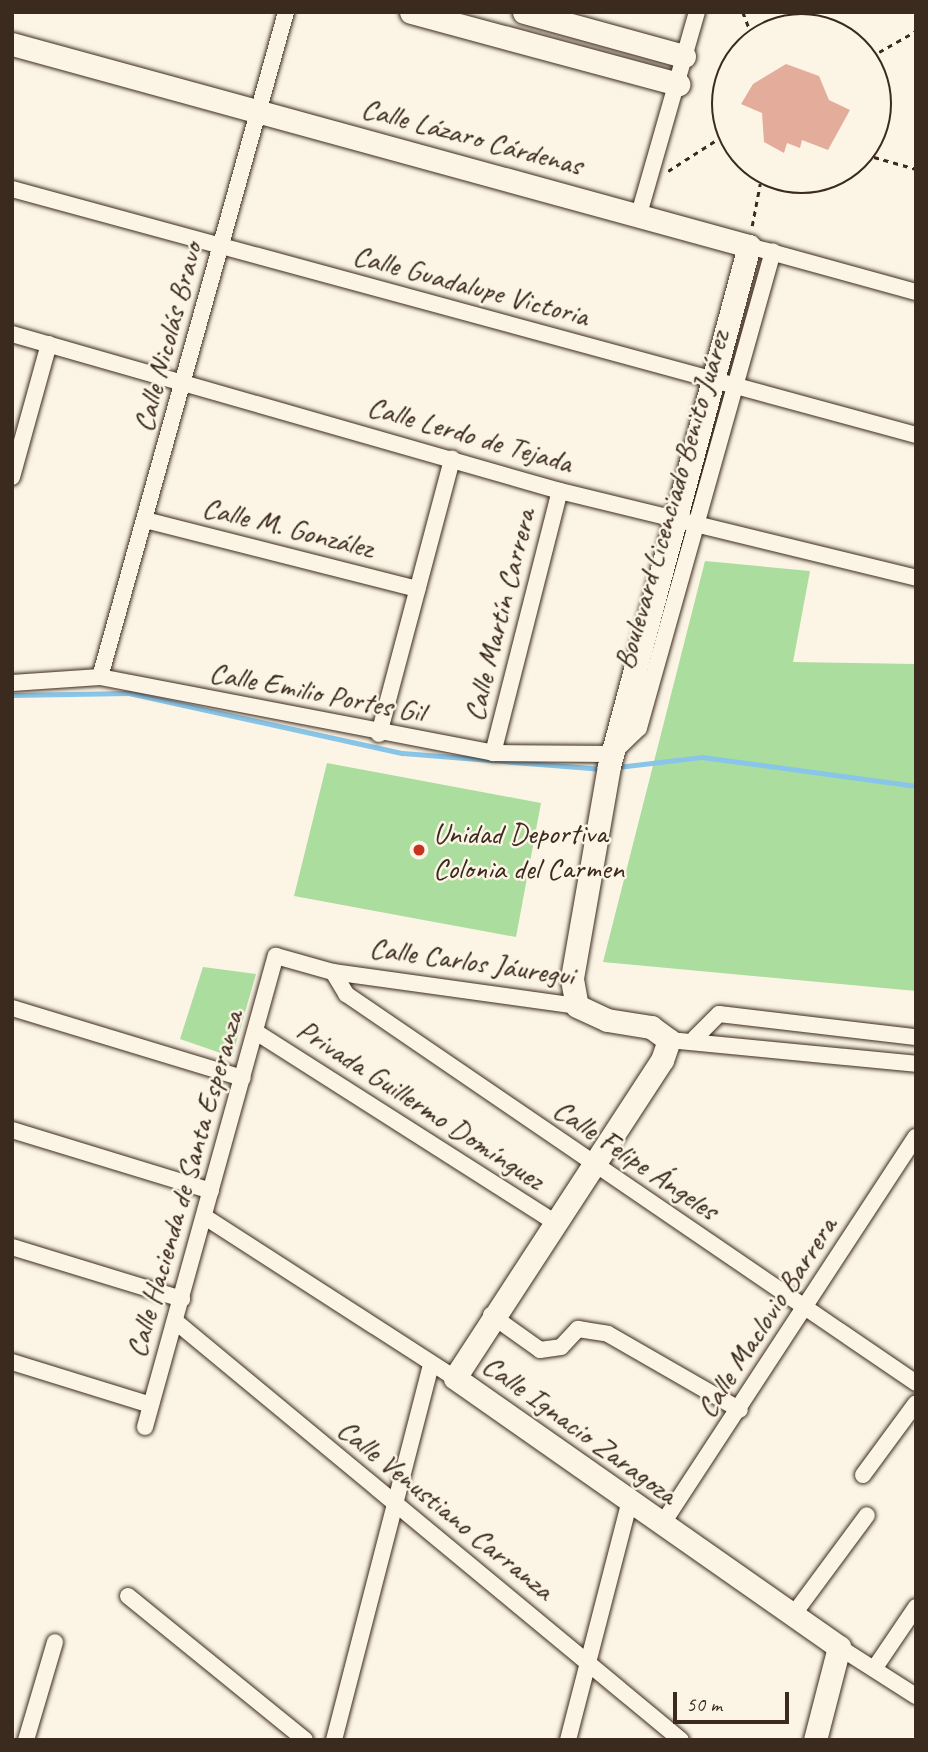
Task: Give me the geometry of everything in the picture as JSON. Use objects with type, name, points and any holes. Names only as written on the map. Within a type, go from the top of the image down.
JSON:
[{"type":"street","name":"Calle Nicolás Bravo","points":[[100,677],[285,12]]},
{"type":"street","points":[[411,12],[678,85]]},
{"type":"street","points":[[524,12],[684,56]]},
{"type":"street","points":[[639,214],[697,12]]},
{"type":"street","name":"Calle Lázaro Cárdenas","points":[[12,44],[916,292]]},
{"type":"street","name":"Calle Guadalupe Victoria","points":[[12,189],[916,435]]},
{"type":"street","name":"Boulevard Licenciado Benito Juárez","points":[[686,519],[712,380],[749,246]]},
{"type":"street","name":"Boulevard Licenciado Benito Juárez","points":[[577,1006],[572,979],[610,760],[686,519],[735,386],[773,253]]},
{"type":"street","name":"Calle Lerdo de Tejada","points":[[12,334],[184,380],[560,491],[686,519],[916,578]]},
{"type":"street","points":[[12,477],[50,344]]},
{"type":"street","points":[[379,734],[452,458]]},
{"type":"street","name":"Calle Martín Carrera","points":[[493,753],[560,491]]},
{"type":"street","name":"Calle M. González","points":[[145,520],[417,589]]},
{"type":"street","name":"Calle Emilio Portes Gil","points":[[12,683],[100,677],[379,734],[493,753],[610,760]]},
{"type":"street","name":"Calle Carlos Jáuregui","points":[[276,957],[332,972],[577,1006],[607,1020],[651,1027],[669,1041]]},
{"type":"street","name":"Calle Hacienda de Santa Esperanza","points":[[145,1427],[276,957]]},
{"type":"street","name":"Calle Felipe Ángeles","points":[[332,972],[346,994],[916,1383]]},
{"type":"street","points":[[12,1008],[243,1078]]},
{"type":"street","points":[[695,1038],[719,1014],[916,1037]]},
{"type":"street","name":"Privada Guillermo Domínguez","points":[[256,1032],[556,1223]]},
{"type":"street","points":[[455,1378],[491,1315],[556,1223],[663,1060],[669,1041],[695,1038],[916,1064]]},
{"type":"street","points":[[12,1130],[211,1191]]},
{"type":"street","name":"Calle Maclovio Barrera","points":[[661,1526],[740,1410],[916,1137]]},
{"type":"street","name":"Calle Ignacio Zaragoza","points":[[205,1217],[455,1378],[629,1504],[916,1696]]},
{"type":"street","points":[[12,1247],[181,1298]]},
{"type":"street","points":[[491,1315],[540,1350],[561,1347],[578,1329],[608,1334],[740,1410]]},
{"type":"street","name":"Calle Venustiano Carranza","points":[[175,1321],[681,1740]]},
{"type":"street","points":[[12,1362],[151,1405]]},
{"type":"street","points":[[334,1740],[393,1503],[431,1365]]},
{"type":"street","points":[[863,1475],[916,1403]]},
{"type":"street","points":[[568,1740],[629,1504]]},
{"type":"street","points":[[793,1615],[867,1515]]},
{"type":"street","points":[[128,1596],[304,1740]]},
{"type":"street","points":[[874,1669],[916,1606]]},
{"type":"street","points":[[26,1740],[55,1642]]},
{"type":"street","points":[[815,1740],[839,1647]]},
{"type":"path","points":[[743,12],[749,28]]},
{"type":"path","points":[[820,16],[845,23],[878,53],[894,110],[874,157],[836,190],[783,193],[760,184],[715,141],[712,99],[718,73],[749,28],[820,16]]},
{"type":"path","points":[[878,53],[916,31]]},
{"type":"path","points":[[649,182],[715,141]]},
{"type":"path","points":[[874,157],[916,169]]},
{"type":"path","points":[[749,246],[760,184]]},
{"type":"green space","points":[[705,561],[810,571],[793,662],[916,664],[916,991],[603,962]]},
{"type":"green space","name":"Unidad Deportiva Colonia del Carmen","points":[[327,763],[541,803],[516,937],[294,896]]},
{"type":"green space","points":[[203,967],[256,974],[232,1057],[180,1039]]},
{"type":"building","points":[[786,64],[819,76],[829,100],[850,110],[828,150],[802,140],[800,148],[787,143],[784,153],[764,142],[762,113],[741,104],[753,84]]},
{"type":"waterway","points":[[12,695],[129,693],[403,753],[602,769]]},
{"type":"waterway","points":[[618,767],[702,757],[916,786]]},
{"type":"place","name":"Unidad Deportiva Colonia del Carmen","points":[[419,850]]}]
